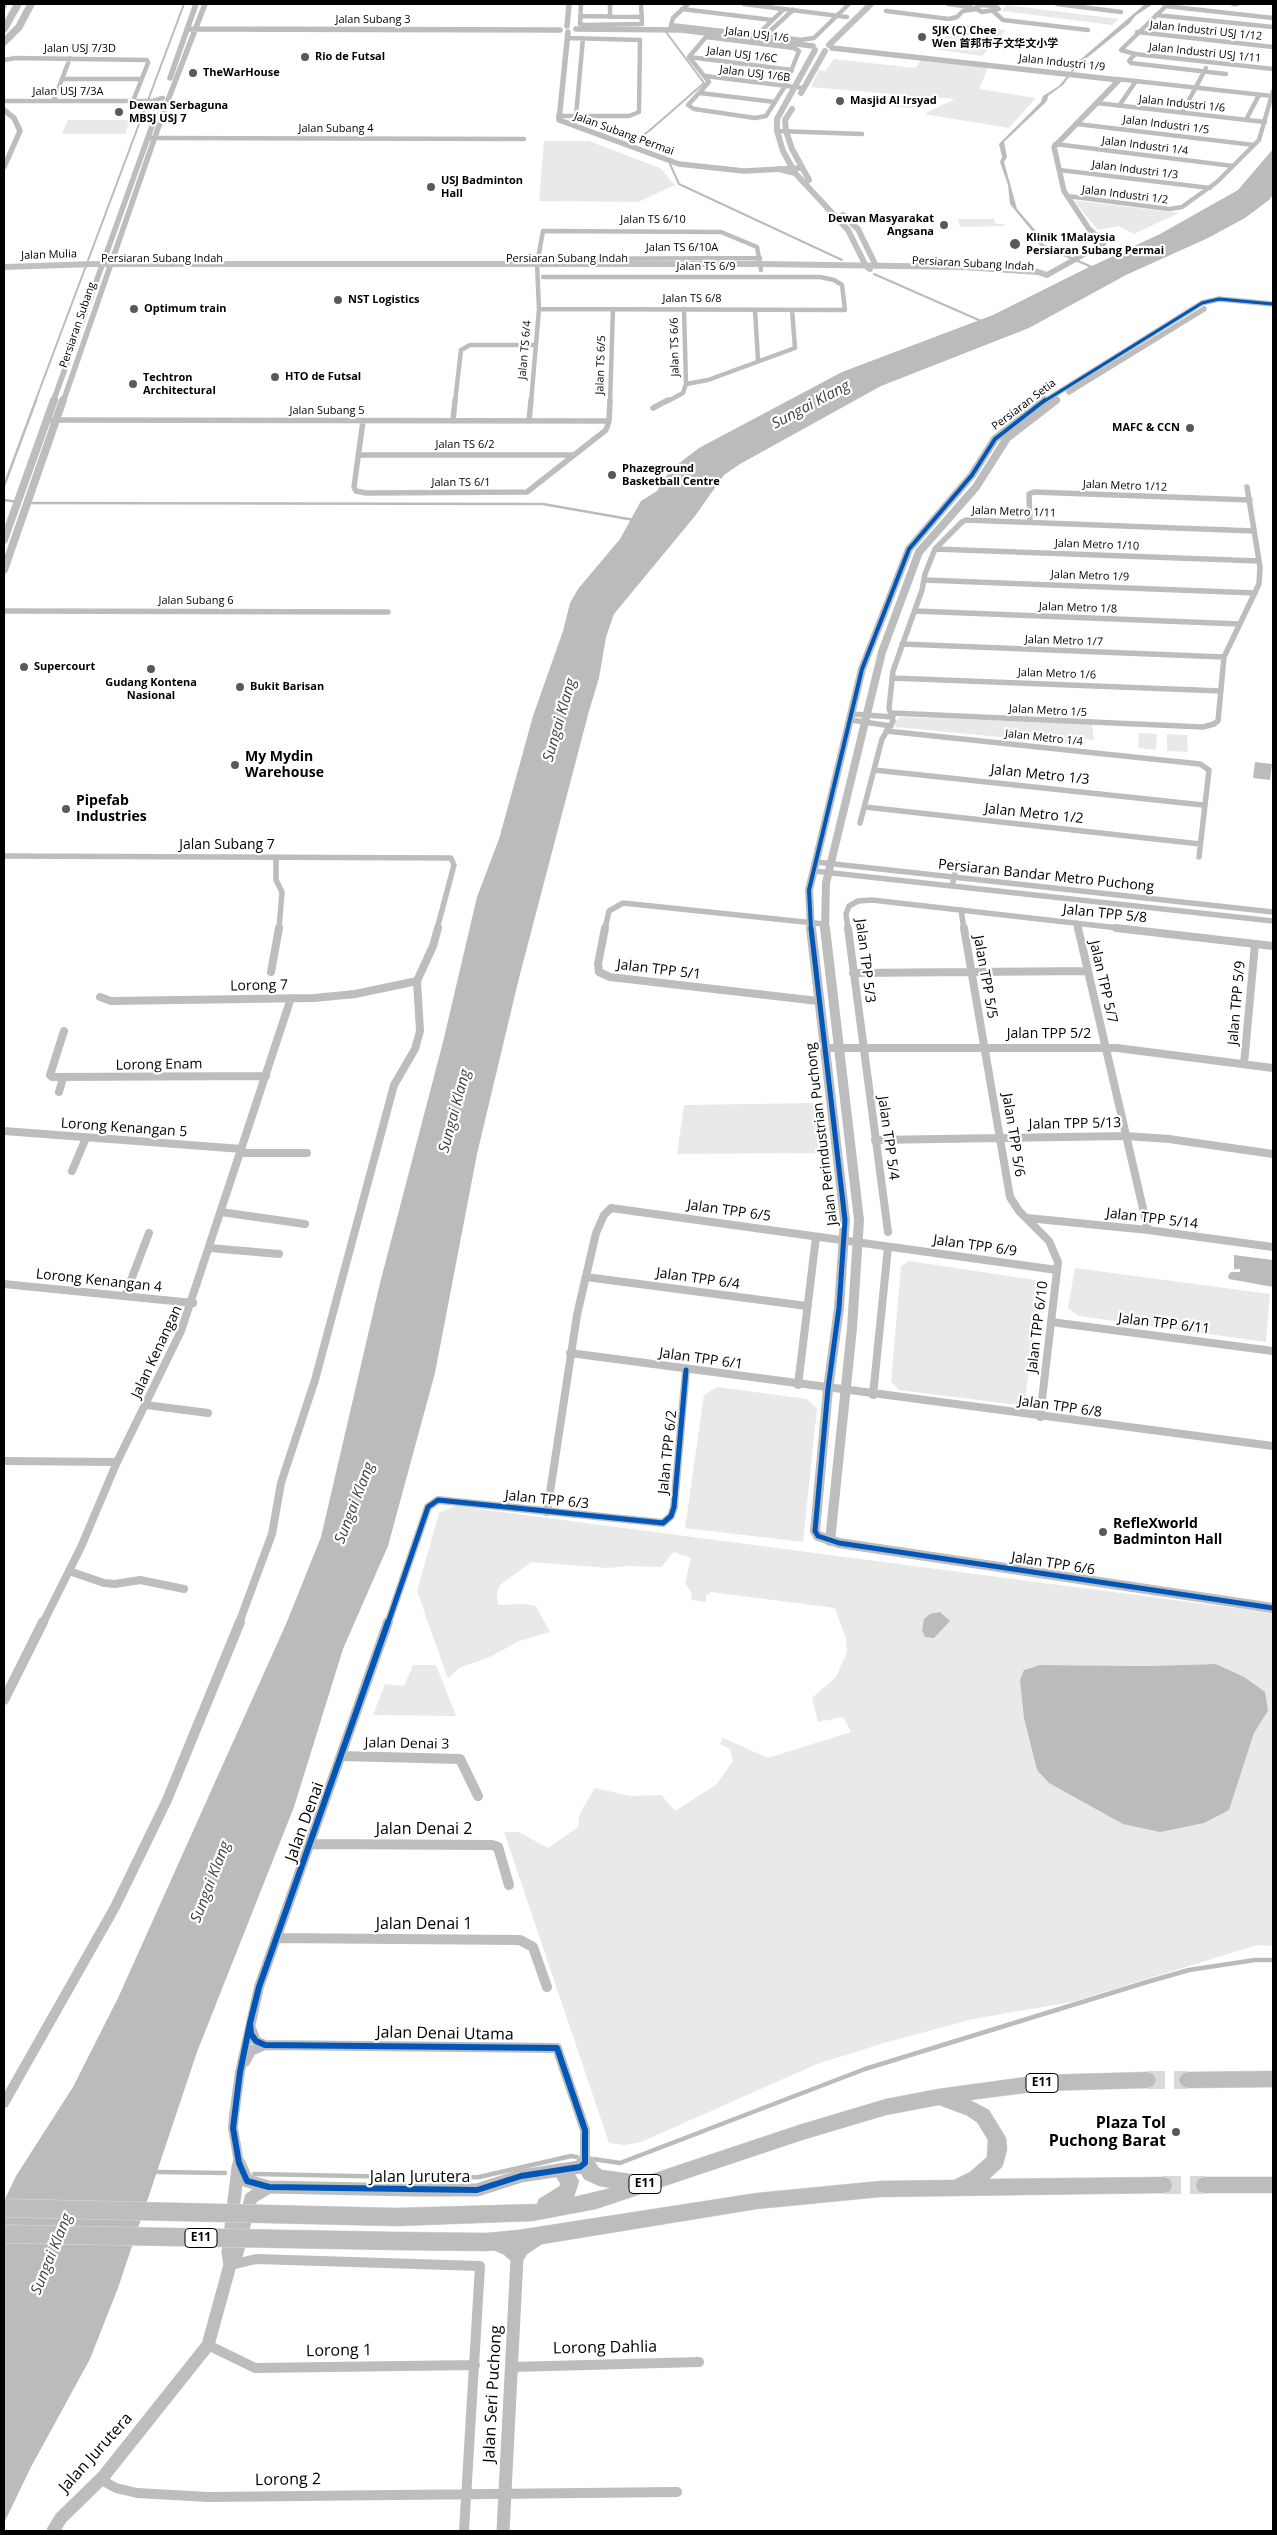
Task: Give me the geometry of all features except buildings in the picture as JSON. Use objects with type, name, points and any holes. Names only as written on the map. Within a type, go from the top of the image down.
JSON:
[{"type":"highway","points":[[1188,2080],[1273,2079]]},
{"type":"highway","name":"E11","points":[[4,2208],[397,2217],[532,2212],[596,2200],[802,2132],[886,2107],[938,2097],[1040,2083],[1147,2080]]},
{"type":"highway","points":[[938,2097],[972,2108],[983,2116],[997,2138],[998,2150],[995,2161],[977,2178],[958,2188]]},
{"type":"highway","points":[[585,2163],[591,2173],[599,2178],[626,2182],[652,2182]]},
{"type":"highway","points":[[532,2212],[561,2198],[568,2190],[570,2181],[562,2171]]},
{"type":"highway","points":[[1204,2185],[1273,2184]]},
{"type":"highway","name":"E11","points":[[4,2234],[486,2242],[757,2201],[880,2189],[1164,2185]]},
{"type":"main road","points":[[4,29],[18,4]]},
{"type":"main road","points":[[4,42],[19,27],[31,4]]},
{"type":"main road","points":[[862,4],[814,48],[776,122],[777,131],[792,168],[848,230],[861,254],[871,267]]},
{"type":"main road","points":[[871,4],[825,51],[785,120],[786,131],[801,168],[809,180],[858,229],[872,254],[883,261],[907,266]]},
{"type":"main road","points":[[820,44],[831,47]]},
{"type":"main road","points":[[814,48],[825,51]]},
{"type":"main road","points":[[780,169],[792,168]]},
{"type":"main road","points":[[780,169],[792,168]]},
{"type":"main road","points":[[827,265],[846,263],[861,254]]},
{"type":"main road","points":[[871,267],[872,254]]},
{"type":"main road","name":"Persiaran Subang Indah","points":[[97,266],[541,269],[761,264],[871,267],[1039,277],[1047,275]]},
{"type":"main road","name":"Persiaran Subang Indah","points":[[761,264],[907,266],[1038,272],[1047,275]]},
{"type":"main road","name":"Jalan Mulia","points":[[4,268],[97,266]]},
{"type":"street","name":"Persiaran Subang","points":[[4,540],[97,266],[160,106],[196,4]]},
{"type":"street","name":"Persiaran Subang","points":[[4,570],[155,138],[205,4]]},
{"type":"street","name":"Jalan Subang Permai","points":[[569,4],[559,120],[673,163],[733,170],[780,169]]},
{"type":"street","points":[[581,4],[580,24],[585,25],[640,24],[642,17],[641,4]]},
{"type":"street","points":[[610,4],[610,16]]},
{"type":"street","points":[[670,27],[682,9],[688,4]]},
{"type":"street","points":[[744,4],[770,5],[792,11],[847,17]]},
{"type":"street","points":[[670,27],[708,35],[757,38],[769,35],[795,40],[814,38],[848,4]]},
{"type":"street","points":[[948,4],[994,12],[1003,20],[1088,30]]},
{"type":"street","points":[[886,11],[949,19],[957,17],[963,11],[992,4],[998,8],[994,12]]},
{"type":"street","points":[[1057,4],[1121,12]]},
{"type":"street","points":[[1226,74],[1129,62],[1135,54],[1121,50],[1166,5],[1273,18]]},
{"type":"street","points":[[682,9],[772,20]]},
{"type":"street","points":[[757,38],[784,9]]},
{"type":"street","points":[[769,35],[769,32],[792,11]]},
{"type":"street","points":[[1156,14],[1273,27]]},
{"type":"street","points":[[580,16],[642,17]]},
{"type":"street","points":[[567,32],[576,29],[670,27],[757,38],[814,48]]},
{"type":"street","name":"Jalan Subang 3","points":[[187,29],[560,30],[567,32]]},
{"type":"street","points":[[558,116],[633,116],[639,112],[640,42],[634,39],[583,38],[567,32]]},
{"type":"street","name":"Jalan Industri USJ 1/12","points":[[1138,32],[1273,47]]},
{"type":"street","name":"Jalan USJ 1/6","points":[[689,57],[708,35],[797,49],[800,53],[785,86],[768,115],[760,118],[688,107],[688,104],[709,82],[705,76]]},
{"type":"street","points":[[576,116],[583,38]]},
{"type":"street","name":"Jalan Industri 1/9","points":[[831,47],[1259,95],[1272,94]]},
{"type":"street","name":"Jalan Industri USJ 1/11","points":[[1135,54],[1273,69]]},
{"type":"street","points":[[689,57],[705,76]]},
{"type":"street","name":"Jalan USJ 1/6C","points":[[689,57],[792,70]]},
{"type":"street","name":"Jalan USJ 7/3D","points":[[4,60],[9,58],[139,58],[147,60],[148,63],[141,79]]},
{"type":"street","points":[[54,100],[70,58]]},
{"type":"street","points":[[1182,113],[1208,62]]},
{"type":"street","name":"Jalan USJ 1/6B","points":[[705,76],[803,88]]},
{"type":"street","points":[[62,79],[141,79],[133,101]]},
{"type":"street","points":[[1047,275],[1103,245],[1104,241],[1089,229],[1067,196],[1054,147],[1120,81],[1117,79]]},
{"type":"street","points":[[1119,106],[1136,81]]},
{"type":"street","points":[[700,92],[775,102]]},
{"type":"street","points":[[1210,188],[1254,145],[1262,133],[1272,94]]},
{"type":"street","points":[[1246,120],[1259,95]]},
{"type":"street","name":"Jalan USJ 7/3A","points":[[4,101],[153,101],[163,98]]},
{"type":"street","points":[[153,101],[159,103],[160,106]]},
{"type":"street","name":"Jalan Industri 1/6","points":[[1097,103],[1265,122]]},
{"type":"street","points":[[4,110],[14,118],[20,130],[4,167]]},
{"type":"street","name":"Jalan Industri 1/5","points":[[1076,124],[1254,145]]},
{"type":"street","points":[[777,131],[862,134]]},
{"type":"street","name":"Jalan Subang 4","points":[[147,138],[524,139]]},
{"type":"street","name":"Jalan Industri 1/4","points":[[1056,144],[1233,166]]},
{"type":"street","points":[[792,168],[801,168]]},
{"type":"street","name":"Jalan Industri 1/3","points":[[1059,170],[1210,188]]},
{"type":"street","name":"Jalan Industri 1/2","points":[[1067,196],[1169,209],[1182,207],[1210,188]]},
{"type":"street","name":"Jalan TS 6/10","points":[[541,269],[540,252],[543,231],[709,230],[727,233],[757,246],[761,264]]},
{"type":"street","points":[[540,252],[541,269]]},
{"type":"street","name":"Jalan TS 6/10A","points":[[541,269],[761,264]]},
{"type":"street","name":"Jalan TS 6/4","points":[[529,421],[541,269]]},
{"type":"street","name":"Jalan TS 6/9","points":[[541,269],[820,277],[834,280],[842,286],[845,310]]},
{"type":"street","name":"Persiaran Setia","points":[[852,717],[862,670],[909,549],[972,475],[979,461],[995,439],[1031,409],[1100,364],[1195,307],[1217,302],[1273,306]]},
{"type":"street","name":"Persiaran Setia","points":[[866,718],[882,652],[919,552],[976,487],[1004,441],[1041,411],[1075,388],[1217,302]]},
{"type":"street","name":"Jalan TS 6/8","points":[[539,309],[845,310]]},
{"type":"street","name":"Jalan TS 6/5","points":[[608,421],[613,309]]},
{"type":"street","name":"Jalan TS 6/6","points":[[684,309],[686,384]]},
{"type":"street","points":[[755,310],[758,360]]},
{"type":"street","points":[[653,408],[683,393],[686,384],[708,380],[758,360],[795,348],[792,310]]},
{"type":"street","points":[[453,421],[461,350],[470,345],[536,345]]},
{"type":"street","name":"Jalan Subang 5","points":[[46,420],[608,421]]},
{"type":"street","name":"Jalan TS 6/1","points":[[363,421],[354,487],[356,491],[366,493],[517,493],[527,492],[606,430],[608,421]]},
{"type":"street","name":"Jalan TS 6/2","points":[[358,455],[572,455]]},
{"type":"street","points":[[1221,691],[1224,657],[1259,584],[1259,561],[1247,487]]},
{"type":"street","name":"Jalan Metro 1/12","points":[[1030,522],[1029,494],[1034,492],[1250,500]]},
{"type":"street","name":"Jalan Metro 1/11","points":[[891,722],[889,708],[892,678],[935,549],[966,520],[1254,530]]},
{"type":"street","name":"Jalan Metro 1/10","points":[[935,549],[1259,561]]},
{"type":"street","name":"Jalan Metro 1/9","points":[[925,580],[1255,593]]},
{"type":"street","name":"Jalan Subang 6","points":[[4,611],[388,612]]},
{"type":"street","name":"Jalan Metro 1/8","points":[[915,611],[1240,624]]},
{"type":"street","name":"Jalan Metro 1/7","points":[[902,644],[1224,657]]},
{"type":"street","name":"Jalan Metro 1/6","points":[[892,678],[1221,691]]},
{"type":"street","name":"Jalan Metro 1/5","points":[[891,722],[1203,726],[1218,722],[1221,691]]},
{"type":"street","points":[[852,717],[866,718],[876,716],[891,722]]},
{"type":"street","points":[[875,723],[876,716]]},
{"type":"street","name":"Jalan Perindustrian Puchong","points":[[852,717],[809,890],[810,923],[823,1048],[845,1220],[815,1531],[818,1536],[830,1541],[859,1243],[858,1211],[824,924],[824,899],[866,718]]},
{"type":"street","points":[[866,718],[875,723],[891,722]]},
{"type":"street","points":[[860,824],[882,739],[891,722]]},
{"type":"street","name":"Jalan Metro 1/4","points":[[891,722],[1200,764],[1209,770],[1204,805]]},
{"type":"street","name":"Jalan Metro 1/3","points":[[874,770],[1204,805]]},
{"type":"street","points":[[1199,857],[1204,805]]},
{"type":"street","name":"Jalan Metro 1/2","points":[[865,808],[1200,844]]},
{"type":"street","name":"Jalan Subang 7","points":[[4,856],[450,858],[454,865],[449,890],[433,946],[417,981]]},
{"type":"street","points":[[270,972],[282,912],[282,892],[276,880],[276,857]]},
{"type":"street","points":[[953,886],[957,863]]},
{"type":"street","name":"Persiaran Bandar Metro Puchong","points":[[815,867],[953,886],[1273,921]]},
{"type":"street","name":"Persiaran Bandar Metro Puchong","points":[[832,870],[954,878],[1273,912]]},
{"type":"street","name":"Jalan TPP 5/3","points":[[863,1048],[846,914],[849,906],[858,901],[872,900],[934,907]]},
{"type":"street","name":"Jalan TPP 5/1","points":[[818,1000],[610,977],[599,972],[598,968],[609,911],[623,903],[824,924]]},
{"type":"street","name":"Jalan TPP 5/8","points":[[934,907],[1273,946]]},
{"type":"street","name":"Jalan TPP 5/5","points":[[961,910],[985,1047]]},
{"type":"street","name":"Jalan TPP 5/7","points":[[1077,923],[1148,1230]]},
{"type":"street","name":"Jalan TPP 5/9","points":[[1244,1064],[1255,944]]},
{"type":"street","points":[[854,973],[1087,971]]},
{"type":"street","points":[[4,2103],[115,1907],[167,1800],[227,1656],[272,1534],[281,1483],[320,1363],[394,1086],[415,1049],[420,1031],[417,981]]},
{"type":"street","name":"Lorong 7","points":[[100,997],[111,1000],[134,1001],[340,996],[417,981]]},
{"type":"street","name":"Jalan Kenangan","points":[[4,1700],[69,1571],[118,1462],[169,1360],[193,1303],[291,998]]},
{"type":"street","name":"Lorong Enam","points":[[64,1031],[50,1075],[52,1077],[266,1076]]},
{"type":"street","name":"Jalan TPP 5/6","points":[[985,1047],[1010,1197],[1054,1248],[1058,1262],[1057,1270]]},
{"type":"street","name":"Jalan TPP 5/2","points":[[823,1048],[1105,1047],[1273,1068]]},
{"type":"street","name":"Jalan TPP 5/4","points":[[863,1048],[888,1232]]},
{"type":"street","points":[[59,1092],[63,1078]]},
{"type":"street","name":"Lorong Kenangan 5","points":[[4,1131],[241,1151],[307,1153]]},
{"type":"street","name":"Jalan TPP 5/13","points":[[875,1140],[1126,1136],[1169,1139],[1273,1154]]},
{"type":"street","points":[[72,1171],[86,1138]]},
{"type":"street","name":"Jalan TPP 6/5","points":[[611,1208],[859,1243]]},
{"type":"street","name":"Jalan TPP 6/3","points":[[547,1512],[570,1353],[586,1276],[596,1233],[604,1215],[611,1208]]},
{"type":"street","points":[[221,1212],[305,1224]]},
{"type":"street","name":"Jalan TPP 5/14","points":[[1027,1218],[1148,1230],[1273,1247]]},
{"type":"street","points":[[125,1296],[149,1233]]},
{"type":"street","points":[[798,1385],[816,1237]]},
{"type":"street","name":"Jalan TPP 6/9","points":[[859,1243],[1057,1270]]},
{"type":"street","points":[[873,1395],[888,1247]]},
{"type":"street","points":[[210,1248],[279,1254]]},
{"type":"street","name":"Jalan TPP 6/10","points":[[1040,1417],[1057,1270]]},
{"type":"street","name":"Jalan TPP 6/4","points":[[586,1276],[808,1306]]},
{"type":"street","name":"Lorong Kenangan 4","points":[[4,1284],[193,1303]]},
{"type":"street","name":"Jalan TPP 6/11","points":[[1051,1322],[1273,1351]]},
{"type":"street","name":"Jalan TPP 6/1","points":[[570,1353],[844,1391]]},
{"type":"street","name":"Jalan TPP 6/2","points":[[655,1524],[667,1521],[674,1506],[686,1370]]},
{"type":"street","name":"Jalan TPP 6/8","points":[[844,1391],[1273,1446]]},
{"type":"street","points":[[146,1405],[208,1413]]},
{"type":"street","points":[[4,1461],[118,1462]]},
{"type":"street","name":"Jalan TPP 6/3","points":[[438,1500],[655,1524]]},
{"type":"street","name":"Jalan Denai","points":[[239,2163],[233,2128],[240,2072],[259,1987],[342,1756],[426,1512],[431,1503],[438,1500]]},
{"type":"street","name":"Jalan TPP 6/6","points":[[830,1541],[1273,1608]]},
{"type":"street","points":[[69,1571],[104,1583],[115,1584],[140,1580],[184,1589]]},
{"type":"street","points":[[4,1678],[14,1679]]},
{"type":"street","name":"Jalan Denai 3","points":[[342,1756],[460,1759],[478,1796]]},
{"type":"street","name":"Jalan Denai 2","points":[[310,1844],[492,1845],[498,1848],[509,1885]]},
{"type":"street","name":"Jalan Denai 1","points":[[276,1938],[520,1940],[533,1947],[546,1984]]},
{"type":"street","points":[[250,2023],[251,2034],[256,2041],[266,2045]]},
{"type":"street","points":[[240,2072],[252,2051],[266,2045]]},
{"type":"street","name":"Jalan Denai Utama","points":[[266,2045],[557,2048],[586,2139],[585,2163]]},
{"type":"street","name":"Jalan Jurutera","points":[[239,2163],[247,2181],[269,2188],[477,2190],[521,2176],[562,2171],[580,2167],[585,2163]]},
{"type":"street","name":"Jalan Jurutera","points":[[230,2265],[228,2252],[239,2163]]},
{"type":"street","name":"Jalan Jurutera","points":[[52,2531],[61,2518],[103,2477],[208,2345],[230,2265],[237,2253],[251,2198],[269,2188]]},
{"type":"street","points":[[486,2242],[507,2249],[517,2258],[531,2243],[549,2233]]},
{"type":"street","name":"Jalan Seri Puchong","points":[[503,2531],[501,2492],[512,2367],[517,2258]]},
{"type":"street","points":[[230,2265],[256,2259],[472,2264],[480,2266],[475,2365],[473,2493],[464,2531]]},
{"type":"street","name":"Lorong 1","points":[[208,2345],[255,2368],[475,2365]]},
{"type":"street","name":"Lorong Dahlia","points":[[512,2367],[699,2362]]},
{"type":"street","name":"Lorong 2","points":[[103,2477],[116,2488],[137,2493],[199,2497],[501,2492]]},
{"type":"street","points":[[501,2492],[677,2492]]},
{"type":"shaded area","points":[[1006,5],[1119,19],[1112,25],[1002,11]]},
{"type":"shaded area","points":[[958,24],[1006,30],[982,56],[933,49]]},
{"type":"shaded area","points":[[834,59],[915,68],[921,60],[988,68],[979,89],[1036,98],[1009,128],[924,114],[955,99],[918,96],[917,99],[932,100],[915,108],[866,105],[875,95],[892,96],[893,94],[811,87],[819,70],[825,71]]},
{"type":"shaded area","points":[[68,120],[130,120],[125,134],[62,134]]},
{"type":"shaded area","points":[[544,141],[589,141],[660,168],[675,185],[638,202],[539,201]]},
{"type":"shaded area","points":[[1075,202],[1179,213],[1134,234],[1119,226],[1098,230]]},
{"type":"shaded area","points":[[958,219],[994,219],[996,224],[1004,224],[1005,226],[960,227]]},
{"type":"shaded area","points":[[901,717],[1092,724],[1094,740],[1075,738],[1073,744],[895,727],[894,722]]},
{"type":"shaded area","points":[[1139,733],[1157,734],[1156,750],[1138,748]]},
{"type":"shaded area","points":[[1167,734],[1187,735],[1188,752],[1167,751]]},
{"type":"shaded area","points":[[816,1103],[822,1153],[677,1154],[684,1105]]},
{"type":"shaded area","points":[[909,1261],[1035,1280],[1041,1285],[1025,1399],[1018,1405],[899,1390],[891,1382],[901,1266]]},
{"type":"shaded area","points":[[1075,1268],[1270,1294],[1266,1342],[1079,1316],[1068,1308]]},
{"type":"shaded area","points":[[717,1387],[807,1399],[817,1409],[803,1542],[685,1528],[704,1395]]},
{"type":"shaded area","points":[[456,1506],[1273,1613],[1273,1946],[1257,1945],[1072,2002],[973,2019],[884,2043],[817,2064],[641,2142],[625,2145],[609,2143],[504,1832],[519,1832],[548,1848],[578,1827],[580,1813],[595,1788],[631,1796],[661,1795],[675,1811],[717,1784],[733,1761],[730,1749],[720,1744],[723,1738],[768,1758],[851,1732],[843,1717],[818,1722],[812,1698],[836,1677],[847,1652],[846,1639],[835,1608],[711,1592],[706,1596],[706,1602],[692,1600],[691,1592],[685,1583],[691,1558],[674,1552],[661,1567],[628,1566],[608,1568],[531,1562],[500,1585],[497,1594],[498,1605],[524,1604],[536,1606],[550,1632],[519,1641],[490,1657],[459,1668],[448,1679],[417,1591],[439,1513]],"holes":[[[1217,1664],[1268,1711],[1254,1733],[1229,1810],[1123,1824],[1037,1770],[1024,1718],[1024,1670],[1040,1665],[1147,1666]]]},
{"type":"shaded area","points":[[413,1665],[436,1665],[456,1716],[373,1715],[385,1684],[404,1686]]},
{"type":"water","name":"Sungai Klang","points":[[1145,4],[1153,4],[1135,16],[1130,23],[1078,65],[1063,85],[1048,96],[1047,101],[1004,142],[1007,157],[1004,162],[1017,209],[1036,231],[1043,244],[1092,266],[1160,234],[1238,190],[1273,149],[1273,195],[1269,200],[1245,218],[1208,238],[1126,275],[1029,328],[881,386],[740,464],[724,475],[695,516],[614,614],[606,637],[599,678],[519,978],[477,1154],[435,1373],[388,1546],[343,1649],[294,1807],[197,2052],[118,2288],[90,2359],[31,2467],[4,2523],[4,2201],[16,2176],[73,2087],[118,1998],[286,1624],[321,1537],[380,1283],[443,1042],[477,897],[499,839],[533,716],[563,631],[570,603],[578,589],[620,539],[641,501],[657,491],[670,470],[699,448],[842,372],[993,315],[1089,267],[1042,247],[1037,242],[1033,232],[1010,204],[1008,185],[1000,162],[1002,157],[999,144],[1041,102],[1043,96],[1059,86],[1081,59]]},
{"type":"water","points":[[1255,762],[1272,764],[1270,780],[1253,778]]},
{"type":"water","points":[[1234,1255],[1273,1260],[1273,1287],[1229,1279],[1228,1276],[1231,1272],[1240,1272],[1240,1269],[1234,1269]]},
{"type":"water","points":[[940,1612],[950,1621],[934,1638],[925,1637],[922,1630],[924,1619],[930,1614]]},
{"type":"water","points":[[1216,1664],[1244,1677],[1265,1692],[1268,1711],[1254,1733],[1229,1810],[1204,1823],[1160,1832],[1123,1824],[1049,1783],[1037,1770],[1024,1718],[1020,1680],[1024,1670],[1040,1665],[1147,1666]]},
{"type":"waterway","points":[[35,402],[184,4]]},
{"type":"waterway","points":[[633,146],[634,141],[649,131],[704,83],[666,32]]},
{"type":"waterway","points":[[670,164],[679,184],[842,260]]},
{"type":"waterway","points":[[874,274],[981,321]]},
{"type":"waterway","points":[[4,486],[36,400]]},
{"type":"waterway","points":[[4,500],[18,502]]},
{"type":"waterway","points":[[27,503],[543,504],[634,520]]},
{"type":"waterway","points":[[593,2159],[620,2163],[865,2069],[1147,1982],[1189,1970],[1255,1960],[1273,1960]]},
{"type":"waterway","points":[[424,2178],[479,2177],[571,2156],[577,2157]]},
{"type":"waterway","points":[[158,2172],[225,2173]]},
{"type":"waterway","points":[[254,2174],[404,2177]]},
{"type":"tunnel","points":[[1147,2080],[1188,2080]]},
{"type":"tunnel","points":[[1163,2185],[1205,2185]]},
{"type":"tram line","points":[[4,38],[16,26],[28,4]]},
{"type":"cycle path","points":[[1273,304],[1219,299],[1202,303],[1053,394],[995,439],[979,461],[972,475],[909,549],[894,584],[862,669],[809,890],[813,956],[845,1220],[839,1308],[828,1389],[815,1531],[818,1536],[839,1543],[1273,1608]]},
{"type":"cycle path","points":[[250,2023],[251,2034],[256,2041],[265,2045],[557,2048],[585,2130],[585,2163],[580,2167],[521,2176],[477,2190],[269,2187],[247,2181],[244,2177],[239,2163],[233,2128],[234,2116],[240,2072],[250,2023],[259,1987],[342,1756],[428,1507],[438,1500],[663,1523],[671,1516],[674,1507],[686,1370]]},
{"type":"place","name":"SJK (C) Chee Wen 首邦市子文华文小学","points":[[922,37]]},
{"type":"place","name":"Rio de Futsal","points":[[305,57]]},
{"type":"place","name":"TheWarHouse","points":[[193,73]]},
{"type":"place","name":"Masjid Al Irsyad","points":[[840,101]]},
{"type":"place","name":"Dewan Serbaguna MBSJ USJ 7","points":[[119,112]]},
{"type":"place","name":"USJ Badminton Hall","points":[[431,187]]},
{"type":"place","name":"Dewan Masyarakat Angsana","points":[[944,225]]},
{"type":"place","name":"Klinik 1Malaysia Persiaran Subang Permai","points":[[1015,244]]},
{"type":"place","name":"NST Logistics","points":[[338,300]]},
{"type":"place","name":"Optimum train","points":[[134,309]]},
{"type":"place","name":"HTO de Futsal","points":[[275,377]]},
{"type":"place","name":"Techtron Architectural","points":[[133,384]]},
{"type":"place","name":"MAFC & CCN","points":[[1190,428]]},
{"type":"place","name":"Phazeground Basketball Centre","points":[[612,475]]},
{"type":"place","name":"Supercourt","points":[[24,667]]},
{"type":"place","name":"Gudang Kontena Nasional","points":[[151,669]]},
{"type":"place","name":"Bukit Barisan","points":[[240,687]]},
{"type":"place","name":"My Mydin Warehouse","points":[[235,765]]},
{"type":"place","name":"Pipefab Industries","points":[[66,809]]},
{"type":"place","name":"RefleXworld Badminton Hall","points":[[1103,1532]]},
{"type":"place","name":"Plaza Tol Puchong Barat","points":[[1176,2132]]}]
